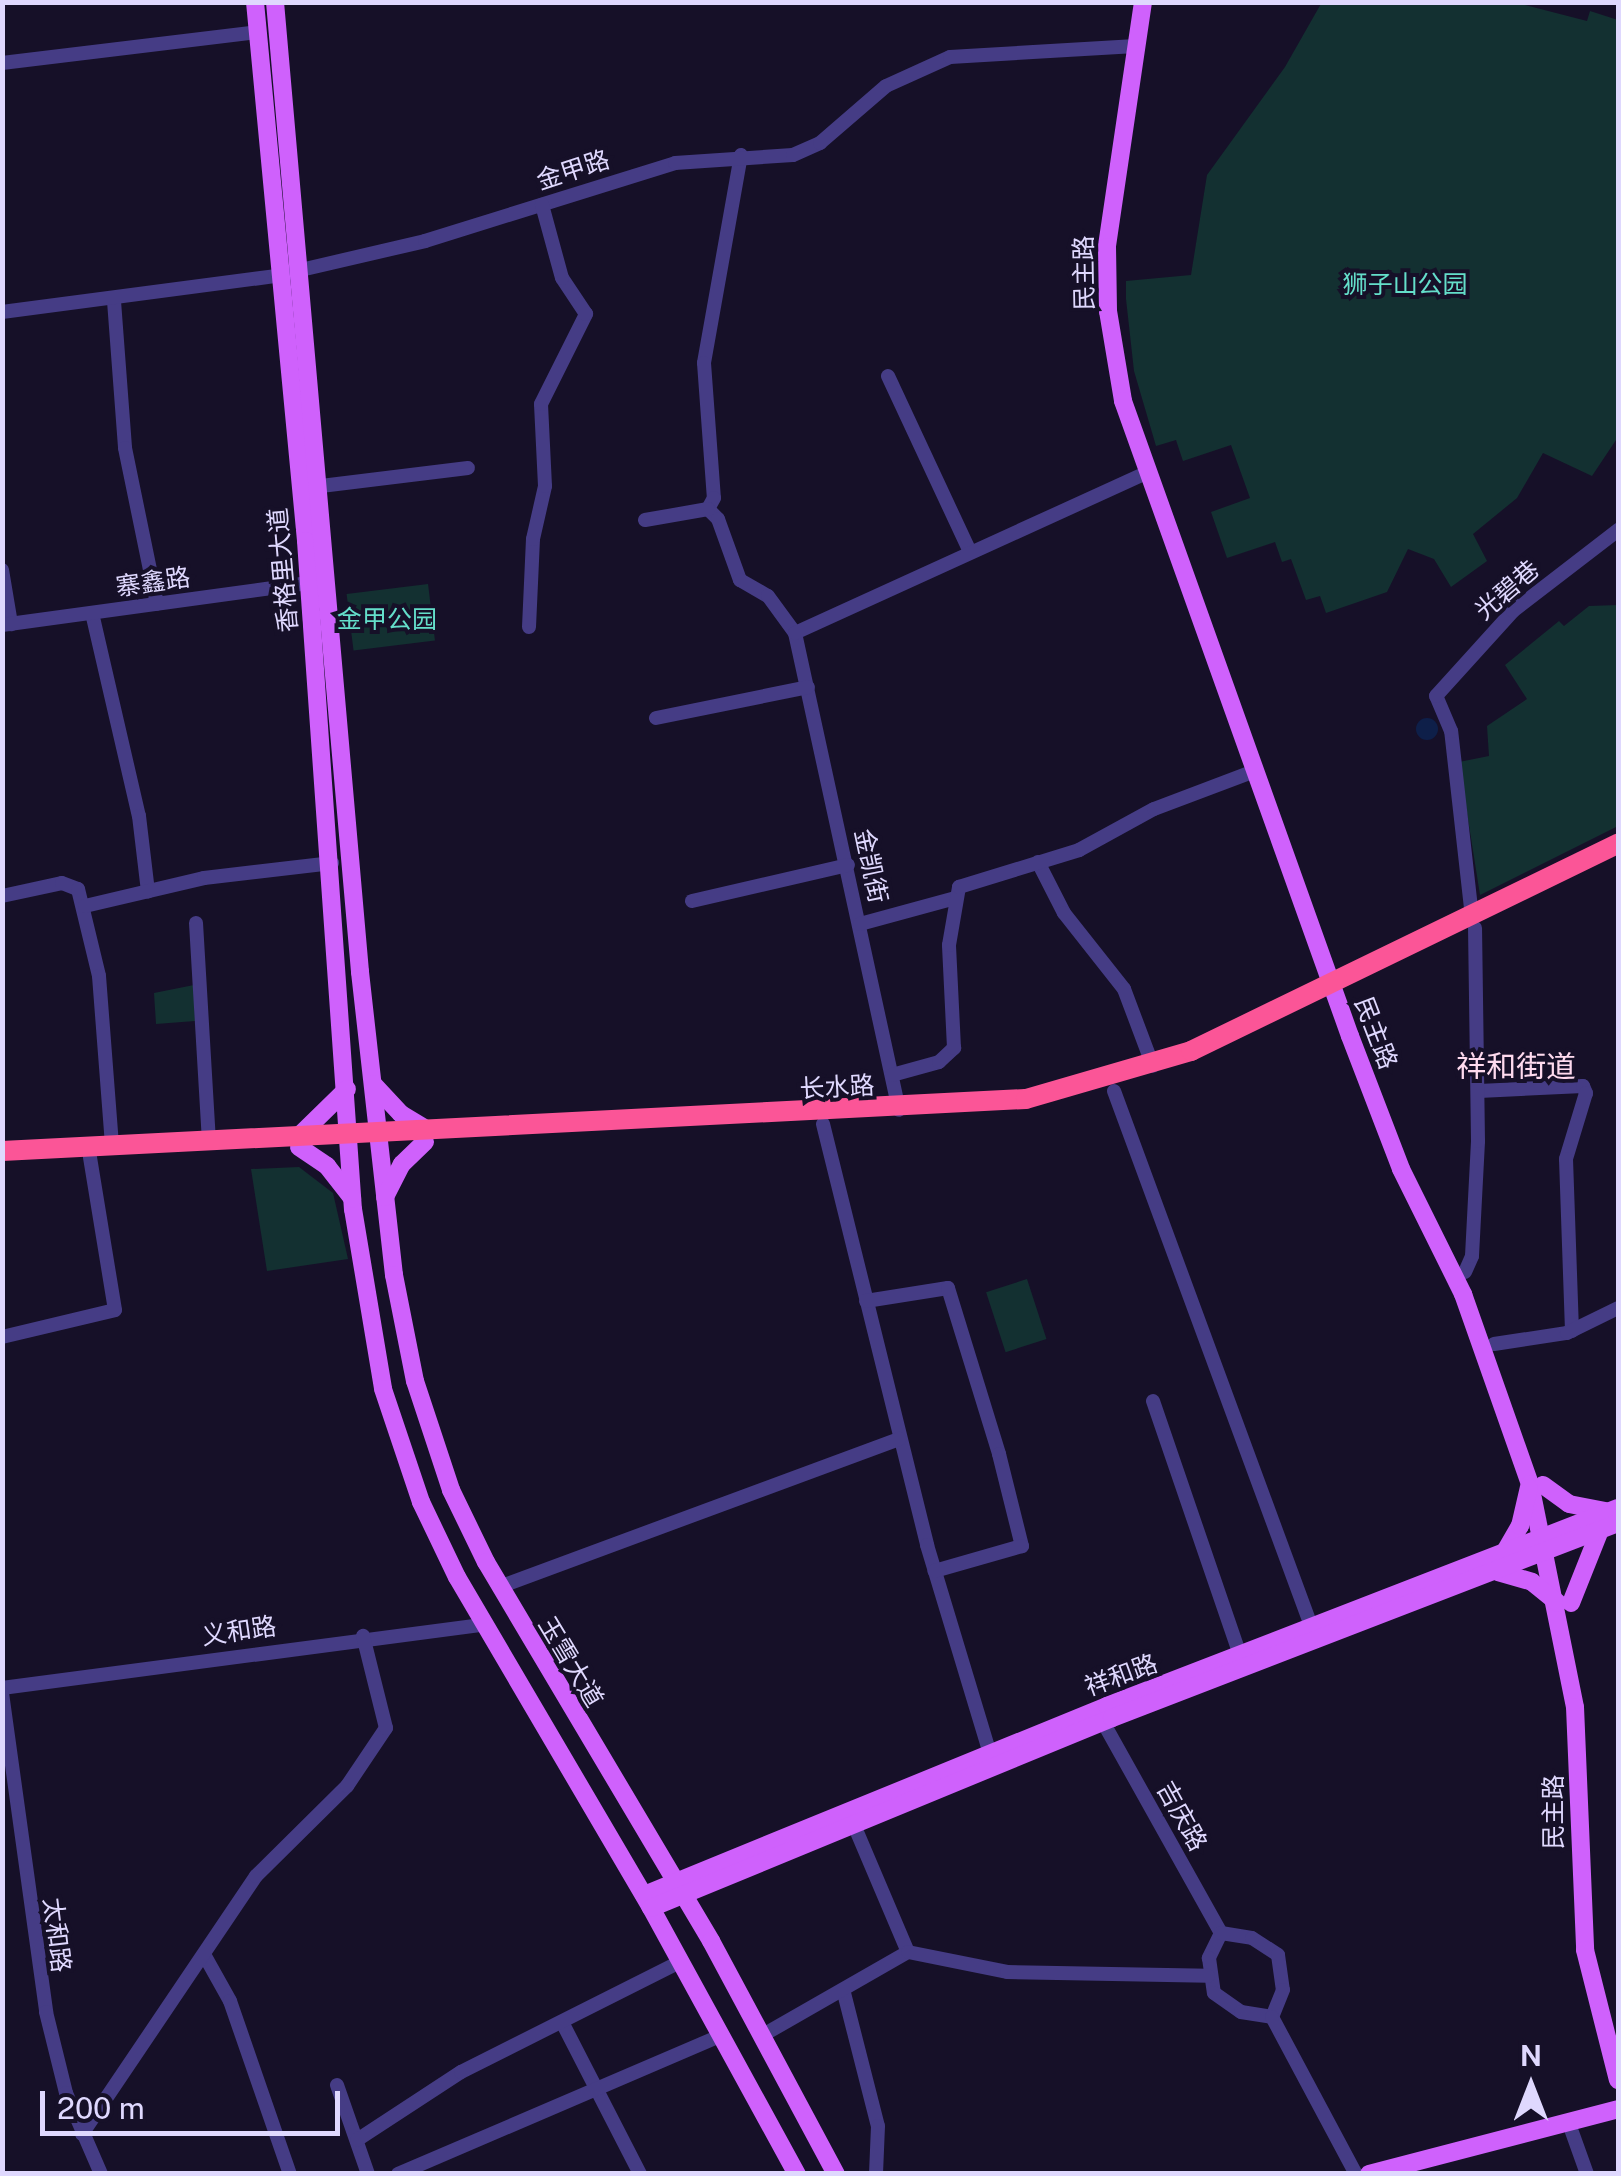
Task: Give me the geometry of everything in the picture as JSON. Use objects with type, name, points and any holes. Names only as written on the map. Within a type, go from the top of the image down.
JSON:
[{"type":"highway","name":"长水路","points":[[2,1162],[378,1138],[995,1115],[1114,1090],[1195,1062],[1618,844]]},
{"type":"highway","name":"长水路","points":[[1473,922],[1618,857]]},
{"type":"highway","name":"长水路","points":[[427,1136],[899,1110],[1026,1099],[1153,1066],[1339,988]]},
{"type":"highway","name":"长水路","points":[[2,1151],[208,1140],[299,1142]]},
{"type":"main road","name":"香格里大道","points":[[255,2],[310,583],[349,1140]]},
{"type":"main road","name":"香格里大道","points":[[275,2],[378,1138]]},
{"type":"main road","name":"民主路","points":[[1143,2],[1112,186],[1106,280],[1118,380],[1146,473],[1252,772],[1412,1165],[1494,1344],[1552,1543],[1587,1706],[1594,1921],[1618,2036]]},
{"type":"main road","name":"民主路","points":[[1155,2],[1120,232],[1120,307],[1130,377],[1401,1170],[1463,1294],[1536,1484]]},
{"type":"main road","points":[[372,1084],[427,1136],[402,1164],[385,1198]]},
{"type":"main road","points":[[346,1089],[299,1142],[327,1166],[352,1200]]},
{"type":"main road","name":"玉雪大道","points":[[378,1138],[400,1309],[422,1407],[463,1519],[499,1587],[679,1886],[836,2174]]},
{"type":"main road","points":[[349,1140],[352,1200],[367,1315],[391,1416],[433,1532],[482,1625],[682,1962],[793,2172]]},
{"type":"main road","points":[[1600,1530],[1565,1604],[1501,1563],[1536,1484],[1569,1504],[1616,1514]]},
{"type":"main road","name":"祥和路","points":[[1552,1543],[1600,1530],[1616,1514]]},
{"type":"main road","name":"祥和路","points":[[679,1886],[854,1825],[1616,1514]]},
{"type":"main road","name":"祥和路","points":[[648,1902],[990,1754],[1501,1563]]},
{"type":"main road","name":"民主路","points":[[1565,1604],[1575,1707],[1585,1950],[1618,2080]]},
{"type":"main road","points":[[1369,2174],[1618,2109]]},
{"type":"main road","points":[[1413,2174],[1618,2120]]},
{"type":"street","points":[[2,63],[258,32]]},
{"type":"street","name":"金甲路","points":[[2,312],[114,301],[281,274],[425,242],[675,163],[741,155],[782,157],[812,148],[886,86],[950,58],[1136,46]]},
{"type":"street","points":[[708,509],[714,498],[704,363],[741,155]]},
{"type":"street","points":[[529,627],[533,538],[544,486],[541,404],[586,314],[562,278],[542,205]]},
{"type":"street","points":[[114,301],[125,448],[156,604]]},
{"type":"street","points":[[888,376],[970,552]]},
{"type":"street","points":[[321,486],[468,468]]},
{"type":"street","points":[[708,509],[718,519],[740,580],[768,596],[796,633],[1146,473]]},
{"type":"street","points":[[645,520],[708,509]]},
{"type":"street","name":"光碧巷","points":[[1473,922],[1450,731],[1436,696],[1513,611],[1618,530]]},
{"type":"street","points":[[2,570],[6,625]]},
{"type":"street","name":"寨鑫路","points":[[6,625],[310,583]]},
{"type":"street","points":[[92,613],[139,816],[148,891]]},
{"type":"street","name":"金凯街","points":[[796,633],[899,1110]]},
{"type":"street","points":[[656,718],[808,687]]},
{"type":"street","points":[[892,1075],[940,1062],[954,1048],[949,945],[959,887],[1038,862],[1252,772]]},
{"type":"street","points":[[1038,862],[1064,912],[1124,990],[1153,1066]]},
{"type":"street","points":[[85,906],[148,891],[332,863]]},
{"type":"street","points":[[692,901],[848,865]]},
{"type":"street","points":[[2,896],[67,883],[78,889],[85,906],[100,986],[112,1145]]},
{"type":"street","points":[[860,924],[955,898]]},
{"type":"street","points":[[1464,1272],[1472,1256],[1479,1091],[1473,922]]},
{"type":"street","points":[[196,923],[208,1140]]},
{"type":"street","points":[[1479,1091],[1583,1086],[1586,1093],[1566,1159],[1572,1331]]},
{"type":"street","points":[[1114,1090],[1313,1631]]},
{"type":"street","points":[[823,1124],[935,1572],[990,1754]]},
{"type":"street","points":[[2,1338],[115,1310],[90,1157]]},
{"type":"street","points":[[866,1301],[948,1288],[1008,1491],[1022,1546],[935,1572]]},
{"type":"street","points":[[1494,1344],[1572,1331],[1618,1308]]},
{"type":"street","points":[[1153,1401],[1241,1658]]},
{"type":"street","points":[[499,1587],[900,1439]]},
{"type":"street","name":"义和路","points":[[2,1690],[363,1636],[482,1625]]},
{"type":"street","points":[[82,2134],[206,1958],[256,1876],[347,1786],[386,1728],[363,1636]]},
{"type":"street","name":"太和路","points":[[2,1690],[44,1999],[82,2134],[101,2174]]},
{"type":"street","name":"吉庆路","points":[[1103,1722],[1221,1932]]},
{"type":"street","points":[[854,1825],[908,1952]]},
{"type":"street","points":[[1272,2017],[1284,1983],[1278,1955],[1252,1938],[1221,1932],[1208,1976],[1226,2004],[1272,2017],[1356,2174]]},
{"type":"street","points":[[763,2035],[844,1993],[908,1952],[1007,1972],[1208,1976]]},
{"type":"street","points":[[206,1958],[230,2001],[290,2174]]},
{"type":"street","points":[[356,2140],[436,2087],[682,1962]]},
{"type":"street","points":[[844,1993],[878,2126],[876,2174]]},
{"type":"street","points":[[562,2022],[640,2174]]},
{"type":"street","points":[[398,2174],[596,2094],[722,2035]]},
{"type":"street","points":[[337,2085],[368,2174]]},
{"type":"street","points":[[1572,2132],[1588,2174]]},
{"type":"green space","name":"狮子山公园","points":[[1322,2],[1517,3],[1587,21],[1590,11],[1618,20],[1618,437],[1592,476],[1543,453],[1517,498],[1473,534],[1487,561],[1451,587],[1434,559],[1408,549],[1387,592],[1326,613],[1320,596],[1306,600],[1291,559],[1282,562],[1275,542],[1227,558],[1211,512],[1250,498],[1231,445],[1183,461],[1176,440],[1156,446],[1134,371],[1126,299],[1126,281],[1191,275],[1207,175],[1285,67]]},
{"type":"green space","name":"金甲公园","points":[[428,584],[435,641],[354,651],[347,594]]},
{"type":"green space","points":[[1618,605],[1618,826],[1480,895],[1459,762],[1489,756],[1487,726],[1527,699],[1505,665],[1559,621],[1564,626],[1589,606]]},
{"type":"green space","points":[[194,985],[195,1021],[156,1024],[154,993]]},
{"type":"green space","points":[[299,1167],[333,1193],[348,1259],[267,1271],[251,1169]]},
{"type":"green space","points":[[1027,1279],[1046,1339],[1006,1352],[986,1292]]},
{"type":"water","points":[[1423,718],[1431,718],[1438,729],[1431,740],[1423,740],[1416,733],[1416,725]]},
{"type":"district","name":"祥和街道","points":[[1516,1066]]}]
